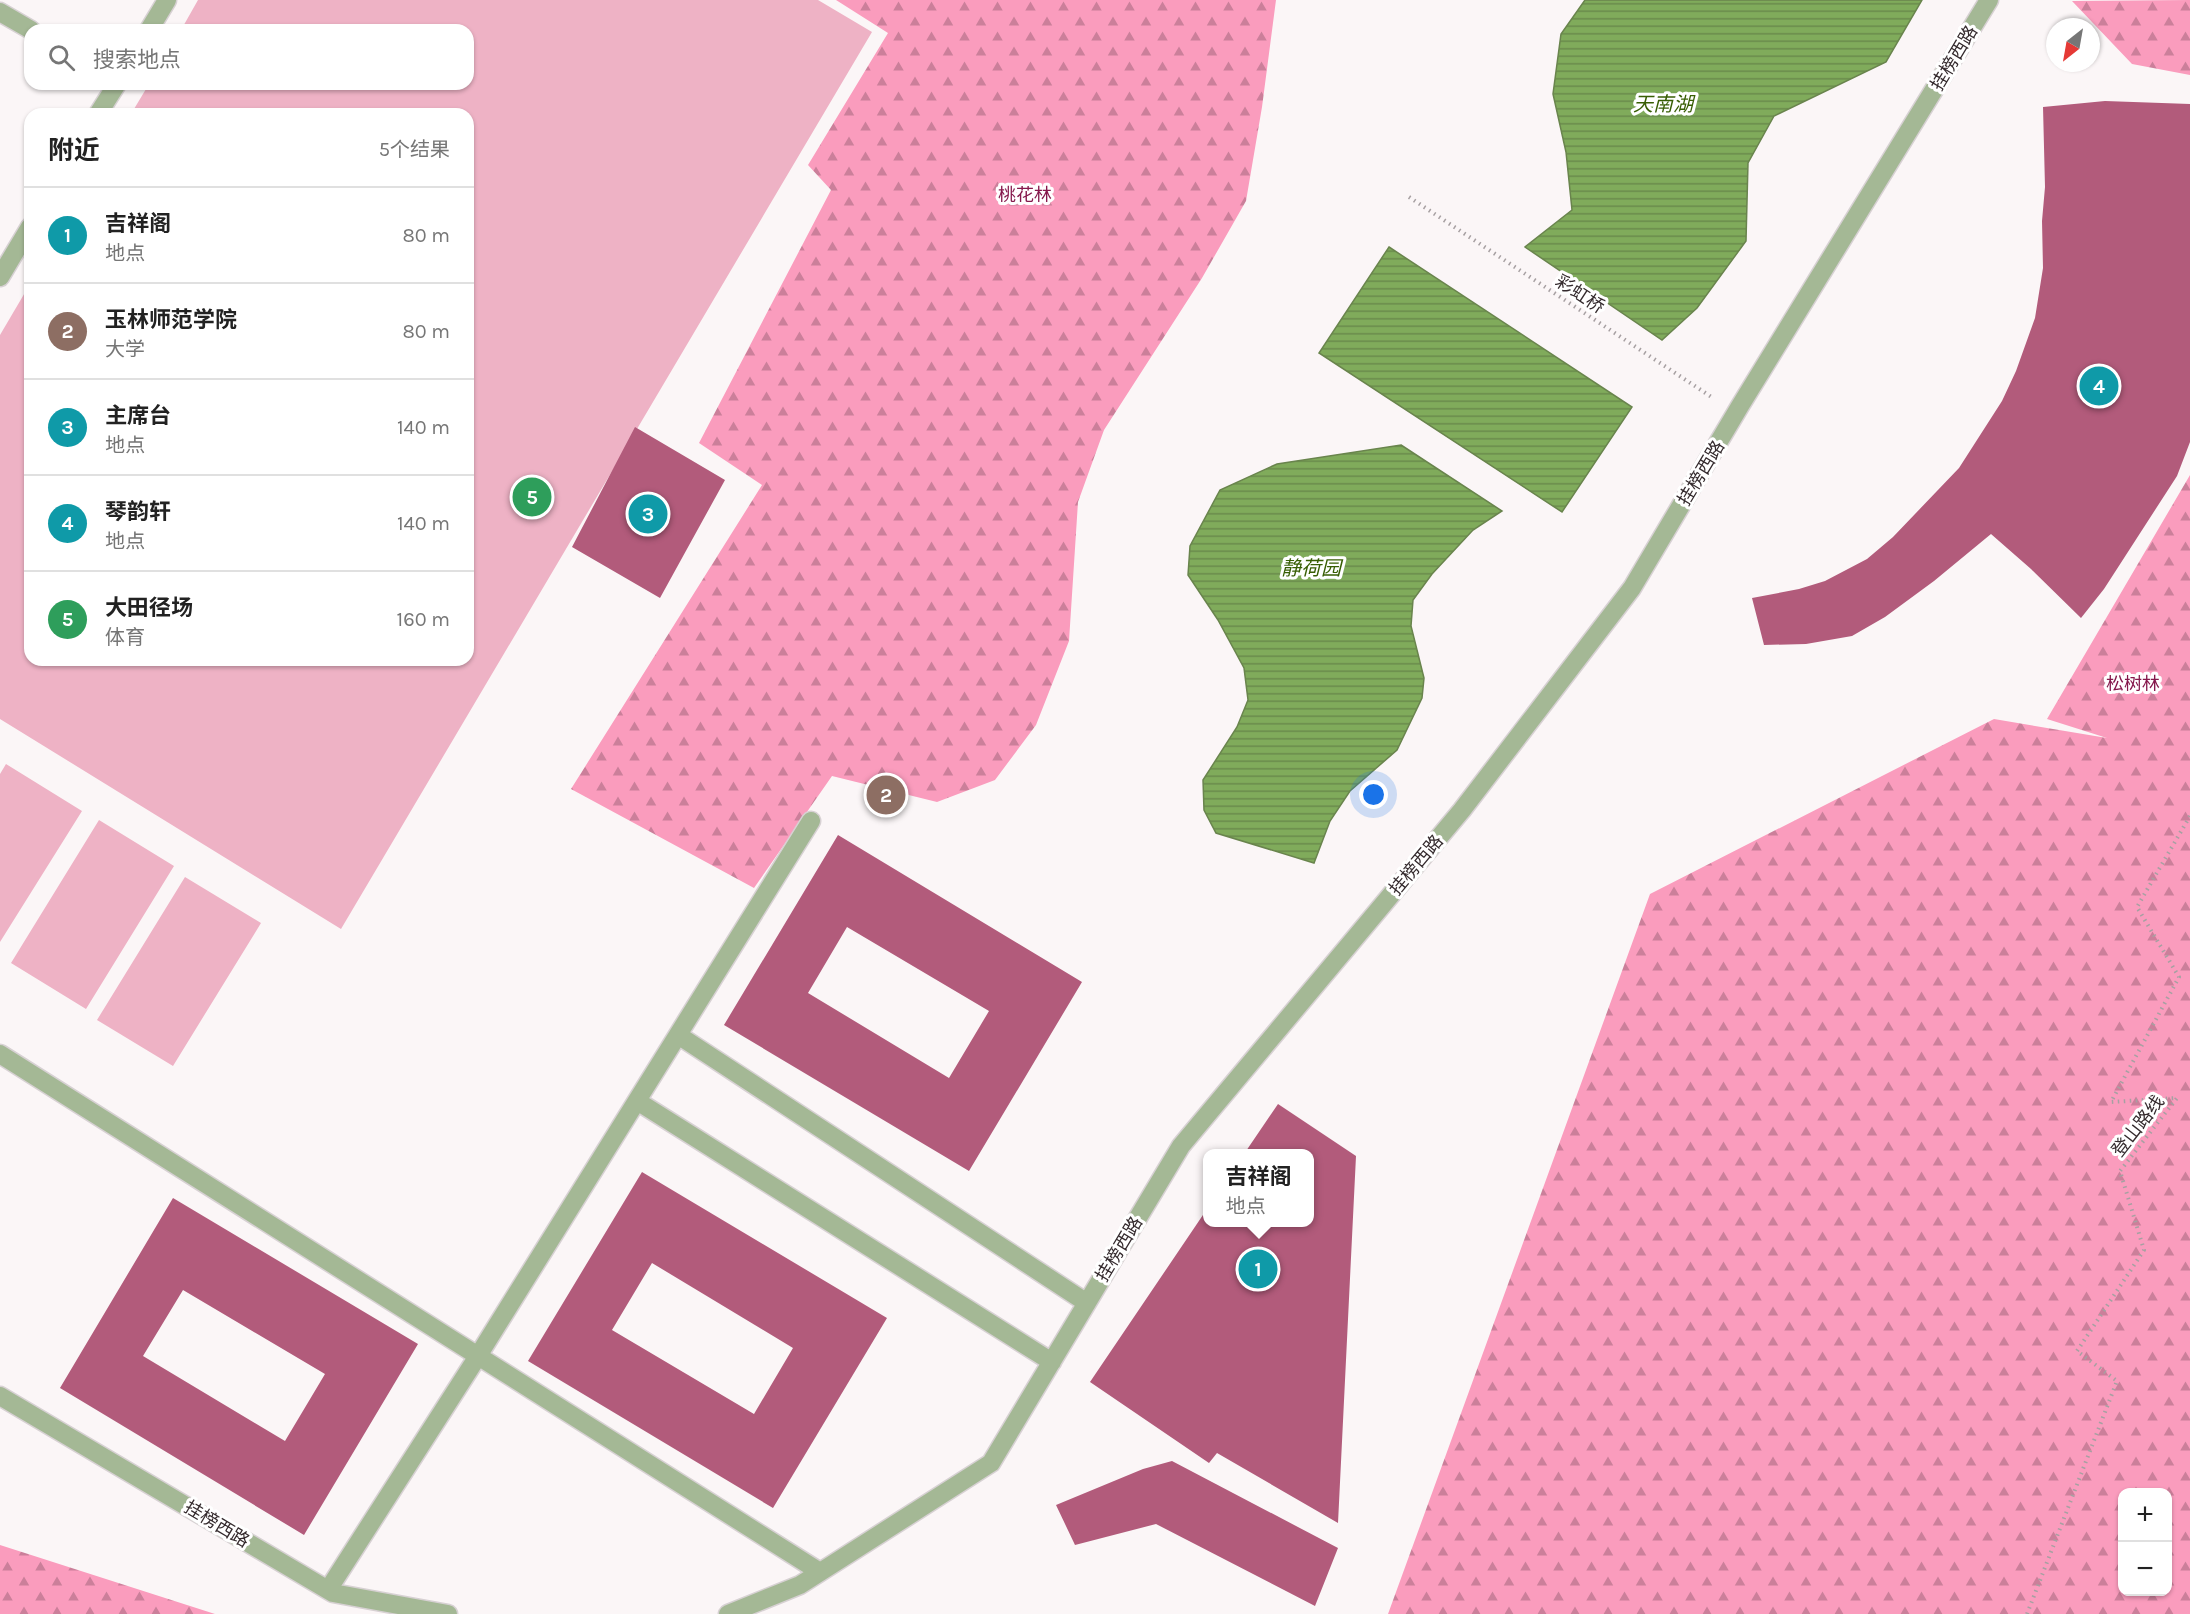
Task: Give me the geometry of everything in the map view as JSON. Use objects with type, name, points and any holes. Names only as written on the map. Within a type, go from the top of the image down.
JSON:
[{"type":"lane","points":[[153,24],[167,0]]},
{"type":"lane","name":"挂榜西路","points":[[728,1614],[800,1585],[991,1463],[1181,1146],[1462,810],[1632,588],[1736,413],[1989,0]]},
{"type":"lane","points":[[0,12],[24,26]]},
{"type":"lane","points":[[102,108],[113,90]]},
{"type":"lane","points":[[0,276],[24,237]]},
{"type":"lane","points":[[328,1590],[478,1356],[812,821]]},
{"type":"lane","points":[[678,1035],[1087,1303]]},
{"type":"lane","points":[[0,1054],[820,1572]]},
{"type":"lane","points":[[637,1101],[1052,1362]]},
{"type":"lane","name":"挂榜西路","points":[[0,1396],[333,1593],[448,1614]]},
{"type":"path","name":"彩虹桥","points":[[1409,197],[1736,413]]},
{"type":"path","name":"登山路线","points":[[2027,1614],[2117,1381],[2077,1351],[2144,1250],[2120,1172],[2178,1098],[2111,1102],[2179,977],[2138,907],[2190,816]]},
{"type":"green space","name":"桃花林","points":[[836,0],[1276,0],[1262,107],[1246,201],[1202,278],[1104,430],[1078,502],[1069,641],[1036,725],[995,780],[937,802],[832,776],[754,888],[571,789],[762,485],[699,443],[831,190],[808,165],[888,33]]},
{"type":"green space","points":[[2190,0],[2190,75],[2132,64],[2100,30],[2100,18],[2088,18],[2072,1]]},
{"type":"green space","name":"松树林","points":[[2190,475],[2190,1614],[1388,1614],[1650,894],[1994,719],[2107,738],[2047,719]]},
{"type":"green space","points":[[0,1545],[215,1614],[0,1614]]},
{"type":"shaded area","points":[[198,0],[818,0],[872,32],[341,929],[0,719],[0,335],[24,294],[24,666],[474,666],[474,108],[135,108],[145,90],[474,90],[474,24],[184,24]]},
{"type":"shaded area","points":[[6,764],[82,811],[0,942],[0,774]]},
{"type":"shaded area","points":[[99,820],[174,866],[86,1009],[11,963]]},
{"type":"shaded area","points":[[185,877],[261,923],[173,1066],[97,1020]]},
{"type":"water","name":"天南湖","points":[[1585,0],[1922,0],[1886,62],[1774,116],[1748,163],[1746,241],[1697,308],[1662,340],[1525,247],[1572,210],[1566,152],[1553,94],[1561,34]]},
{"type":"water","points":[[1389,247],[1632,407],[1562,512],[1319,353]]},
{"type":"water","name":"静荷园","points":[[1401,445],[1502,511],[1473,530],[1432,574],[1413,600],[1411,626],[1424,678],[1422,698],[1397,750],[1350,791],[1330,821],[1314,863],[1216,833],[1204,810],[1203,780],[1237,727],[1248,700],[1244,668],[1218,620],[1188,575],[1190,546],[1220,490],[1277,464]]},
{"type":"building","points":[[2105,101],[2190,104],[2190,442],[2177,476],[2104,589],[2081,618],[1991,534],[1934,581],[1885,617],[1852,636],[1806,644],[1764,645],[1752,598],[1799,589],[1825,581],[1867,559],[1893,537],[1959,468],[2002,401],[2016,371],[2035,318],[2043,268],[2042,221],[2045,187],[2043,107]]},
{"type":"building","points":[[635,427],[725,480],[660,598],[572,547]]},
{"type":"building","points":[[838,835],[1082,982],[969,1171],[724,1025]],"holes":[[[847,927],[989,1011],[949,1078],[808,993]]]},
{"type":"building","points":[[1278,1104],[1356,1156],[1338,1523],[1217,1453],[1209,1463],[1090,1382],[1203,1215],[1203,1227],[1314,1227],[1314,1149],[1247,1149]]},
{"type":"building","points":[[642,1172],[887,1318],[773,1508],[528,1361]],"holes":[[[652,1263],[793,1348],[754,1414],[612,1330]]]},
{"type":"building","points":[[173,1198],[418,1344],[304,1535],[60,1388]],"holes":[[[183,1290],[325,1374],[285,1441],[143,1356]]]},
{"type":"building","points":[[1172,1461],[1338,1548],[1315,1606],[1156,1524],[1075,1545],[1056,1505],[1143,1469]]},
{"type":"place","name":"琴韵轩","points":[[2099,386]]},
{"type":"place","name":"大田径场","points":[[532,497]]},
{"type":"place","name":"主席台","points":[[648,514]]},
{"type":"place","name":"玉林师范学院","points":[[886,795]]},
{"type":"place","name":"吉祥阁","points":[[1258,1269]]}]
